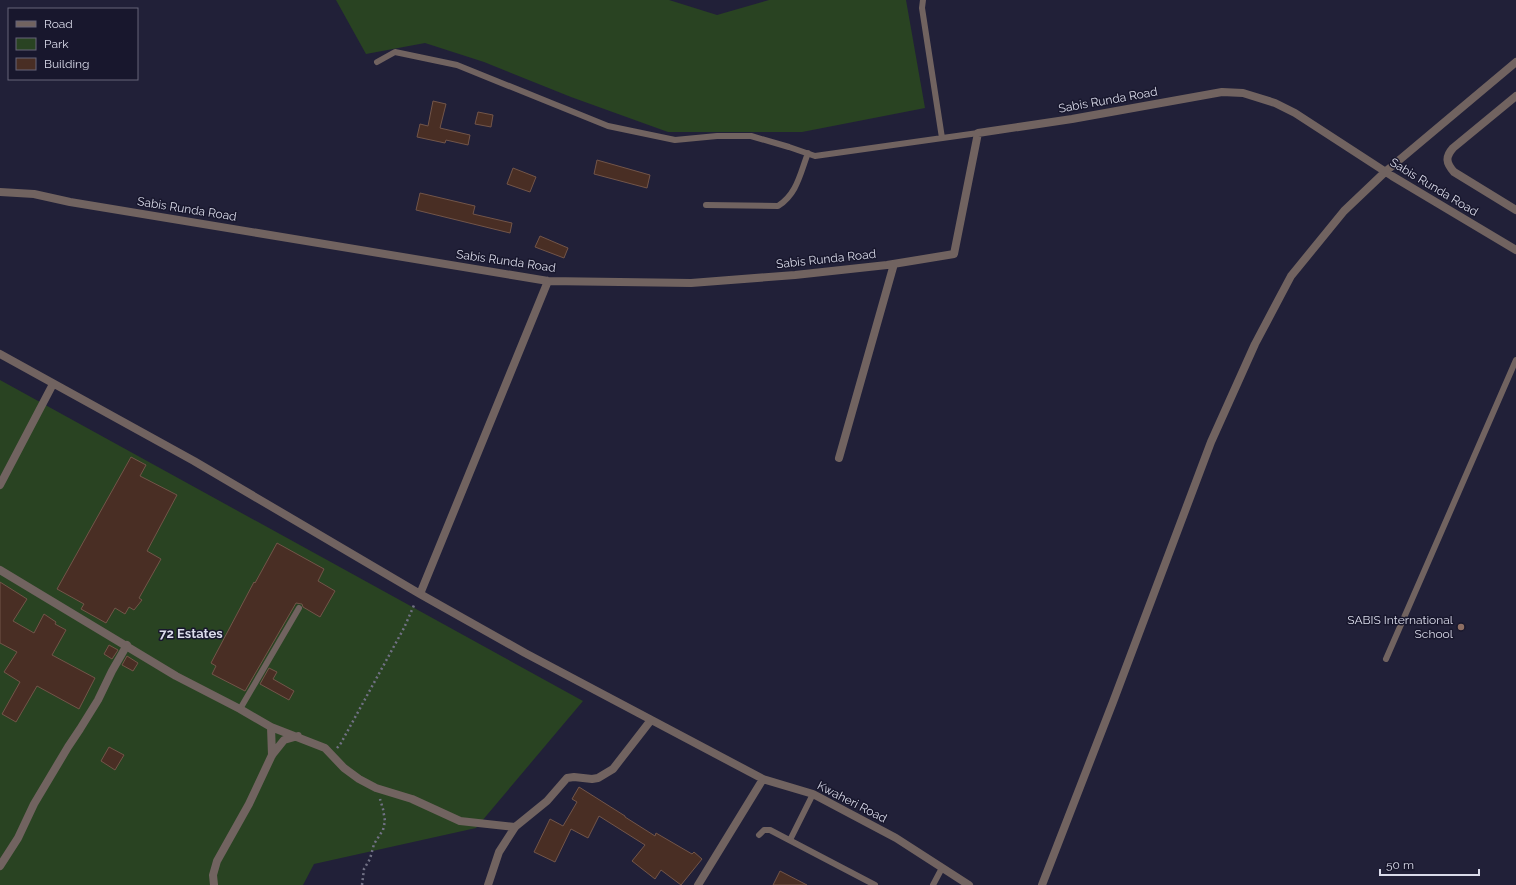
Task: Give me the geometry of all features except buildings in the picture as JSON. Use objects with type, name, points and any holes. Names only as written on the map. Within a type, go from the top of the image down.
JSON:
[{"type":"street","points":[[1042,885],[1119,688],[1211,442],[1255,344],[1291,276],[1344,211],[1385,172],[1516,62]]},
{"type":"street","name":"Sabis Runda Road","points":[[0,192],[34,194],[70,202],[548,281],[691,283],[795,275],[894,264],[954,254],[978,133],[1072,119],[1222,92],[1243,93],[1275,103],[1295,113],[1385,172],[1516,250]]},
{"type":"street","points":[[1516,96],[1447,154],[1449,166],[1454,172],[1516,210]]},
{"type":"street","points":[[839,458],[894,264]]},
{"type":"street","points":[[420,594],[548,281]]},
{"type":"street","name":"Kwaheri Road","points":[[0,354],[194,461],[420,594],[525,653],[763,779],[813,794],[896,838],[969,885]]},
{"type":"street","points":[[0,485],[53,384]]},
{"type":"street","points":[[0,570],[127,645],[176,676],[271,727],[298,736],[325,748],[344,768],[359,779],[376,788],[412,799],[460,821],[516,827]]},
{"type":"street","points":[[0,866],[18,838],[34,804],[98,700],[127,645]]},
{"type":"street","points":[[488,885],[499,852],[516,827],[547,801],[567,778],[598,778],[613,769],[651,720]]},
{"type":"street","points":[[271,727],[272,755]]},
{"type":"street","points":[[214,885],[213,875],[218,861],[249,804],[272,755],[284,740],[298,736]]},
{"type":"street","points":[[698,885],[763,779]]},
{"type":"lane","points":[[923,0],[922,8],[942,138]]},
{"type":"lane","points":[[377,62],[395,52],[456,65],[608,126],[675,140],[717,136],[752,136],[815,156],[978,133]]},
{"type":"lane","points":[[706,205],[778,206],[787,200],[794,190],[808,153]]},
{"type":"lane","points":[[1386,659],[1516,360]]},
{"type":"lane","points":[[240,709],[299,608]]},
{"type":"lane","points":[[790,840],[813,794]]},
{"type":"lane","points":[[759,834],[764,830],[770,830],[875,885]]},
{"type":"lane","points":[[933,885],[942,868]]},
{"type":"path","points":[[331,754],[341,743],[404,628],[420,594]]},
{"type":"path","points":[[362,885],[364,870],[370,859],[374,844],[383,830],[385,821],[383,809],[376,788]]},
{"type":"green space","points":[[336,0],[669,0],[717,15],[769,0],[906,0],[925,108],[802,132],[668,132],[571,97],[484,62],[425,43],[366,54]]},
{"type":"green space","points":[[0,380],[583,701],[476,828],[314,864],[303,885],[0,885]]},
{"type":"place","name":"SABIS International School","points":[[1461,627]]},
{"type":"district","name":"72 Estates","points":[[191,633]]}]
